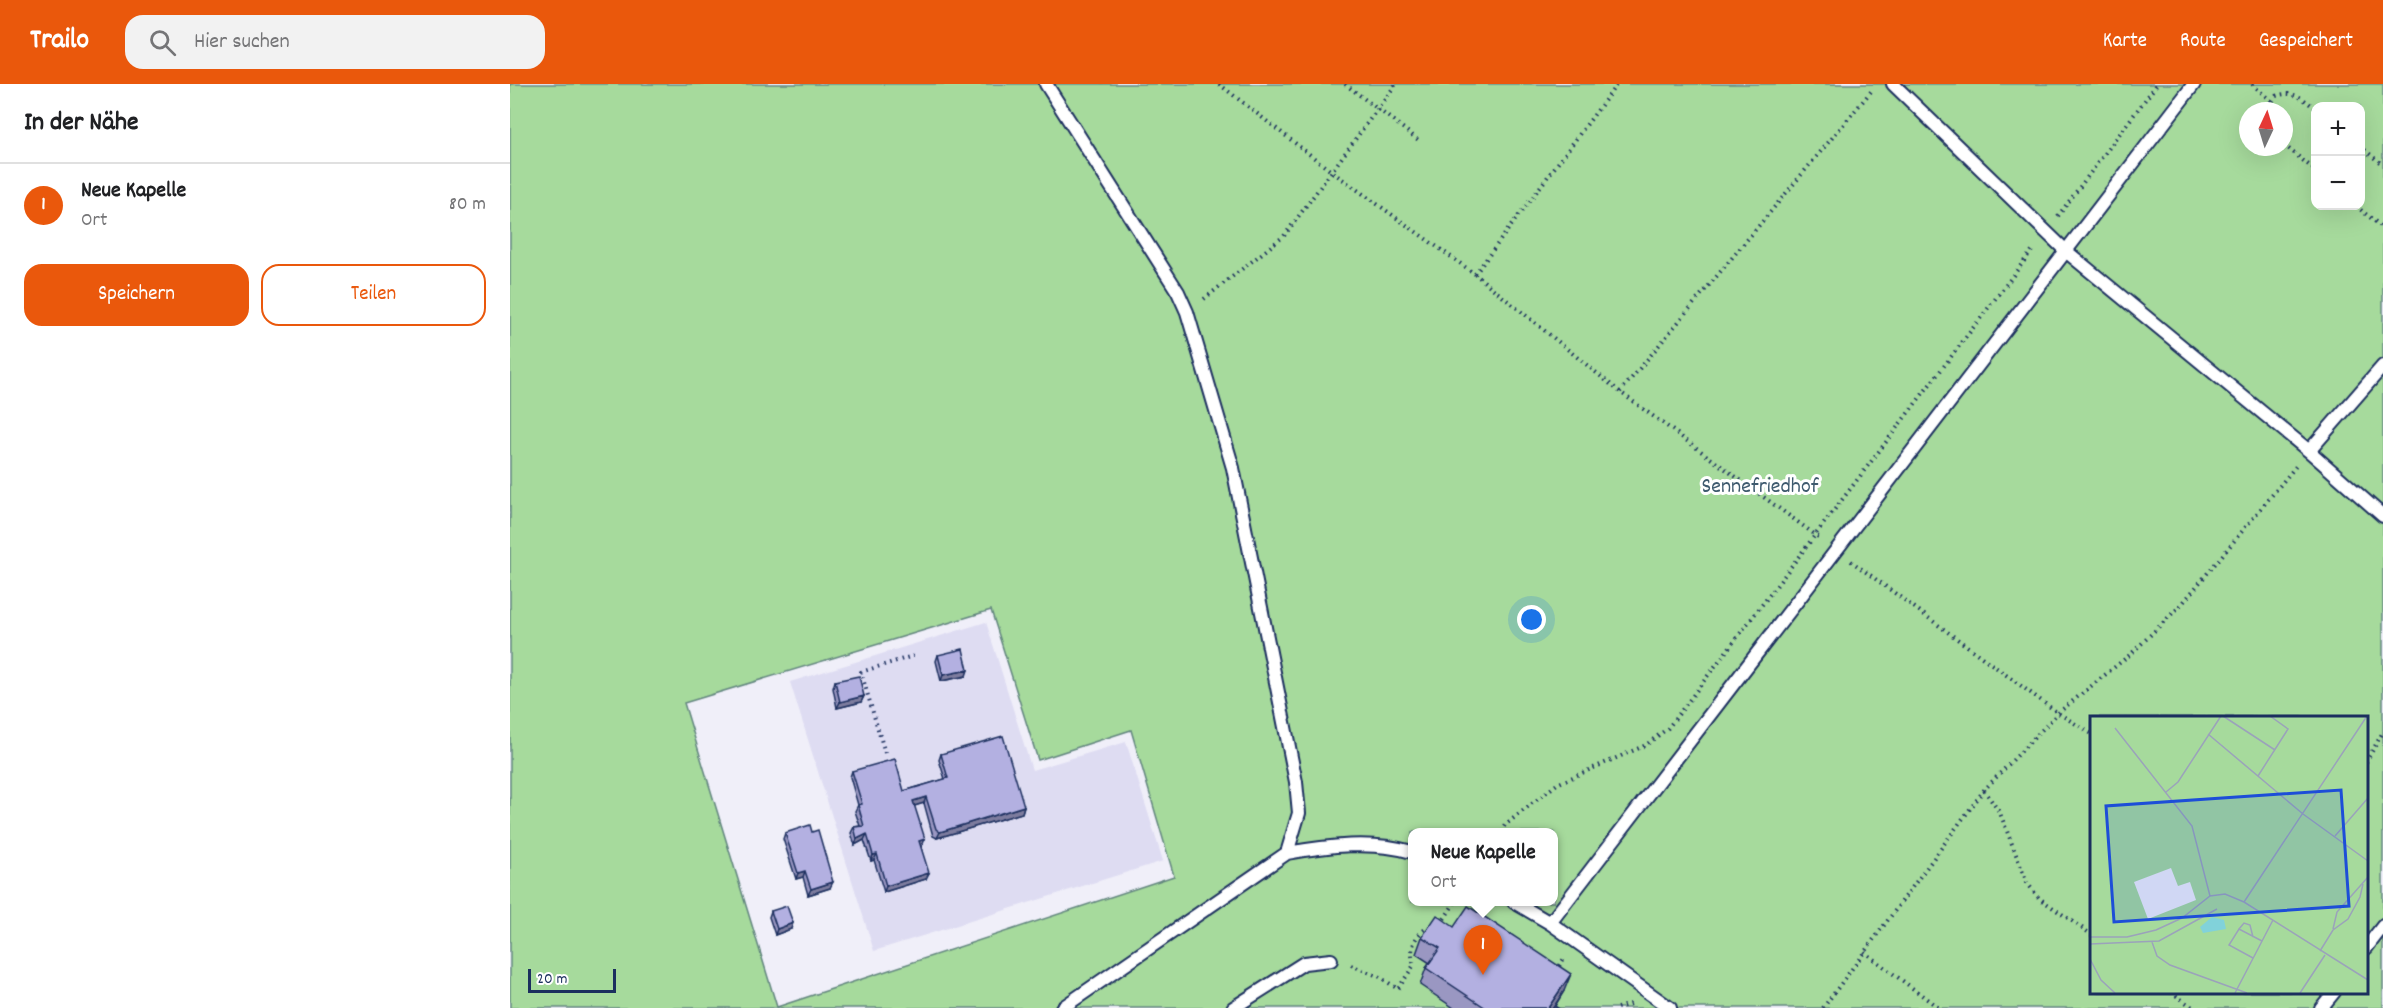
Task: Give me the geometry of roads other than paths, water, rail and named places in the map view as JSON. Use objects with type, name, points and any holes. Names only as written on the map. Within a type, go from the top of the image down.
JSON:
[{"type":"lane","points":[[1046,84],[1178,292],[1187,312],[1233,468],[1296,782],[1299,813],[1287,853]]},
{"type":"lane","points":[[1893,84],[2067,252],[2309,451],[2383,516]]},
{"type":"lane","points":[[1550,923],[2194,84]]},
{"type":"lane","points":[[2309,451],[2383,366]]},
{"type":"lane","points":[[1062,1008],[1287,853],[1319,847],[1360,846],[1408,851]]},
{"type":"lane","points":[[1521,906],[1550,923],[1670,1008]]},
{"type":"lane","points":[[2368,947],[2383,926]]},
{"type":"lane","points":[[1233,1008],[1304,963],[1331,960]]},
{"type":"lane","points":[[2321,1008],[2333,993]]},
{"type":"place","name":"Neue Kapelle","points":[[1483,975]]},
{"type":"park label","name":"Sennefriedhof","points":[[1760,487]]}]
